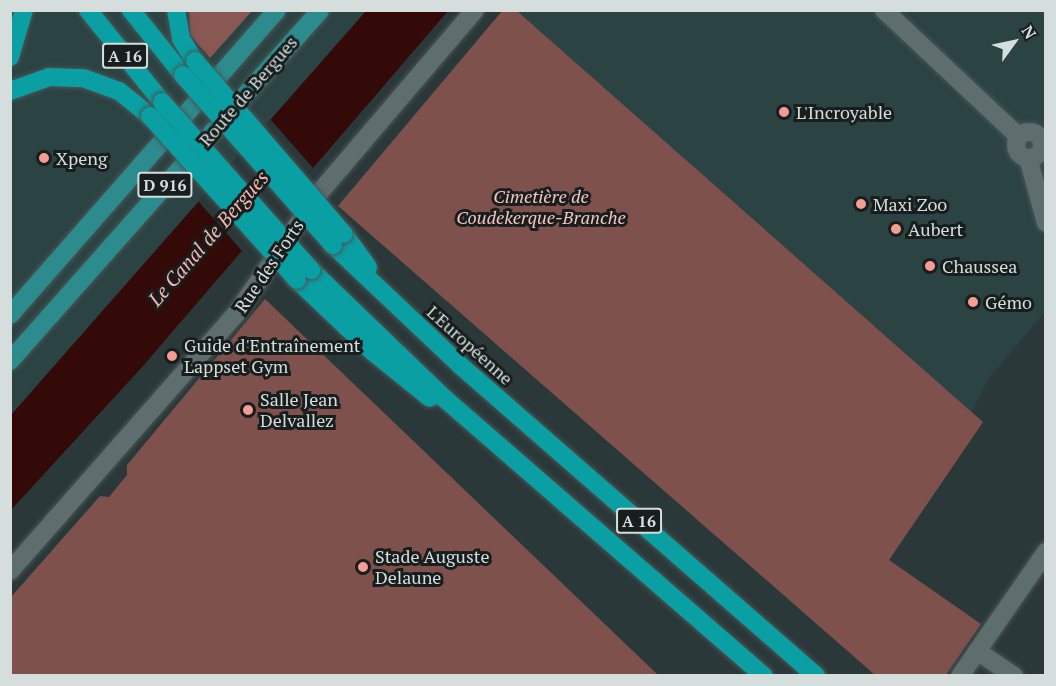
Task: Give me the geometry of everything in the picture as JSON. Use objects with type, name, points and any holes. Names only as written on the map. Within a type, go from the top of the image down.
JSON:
[{"type":"highway","points":[[10,57],[24,10]]},
{"type":"highway","name":"A 16","points":[[88,10],[304,275],[764,675]]},
{"type":"highway","name":"A 16","points":[[131,10],[183,75],[339,239]]},
{"type":"highway","points":[[176,10],[181,39],[195,61],[339,239]]},
{"type":"highway","points":[[10,91],[49,77],[84,78],[119,91],[150,116],[304,275]]},
{"type":"highway","name":"L'Européenne","points":[[339,239],[402,311],[816,675]]},
{"type":"main road","name":"Route de Bergues","points":[[10,315],[277,10]]},
{"type":"main road","name":"Route de Bergues","points":[[10,361],[320,10]]},
{"type":"street","name":"Rue des Forts","points":[[10,571],[236,314],[320,192],[475,10]]},
{"type":"street","points":[[884,10],[1018,136]]},
{"type":"street","points":[[1018,136],[1031,131],[1043,139],[1041,152],[1028,158]]},
{"type":"street","points":[[1018,136],[1017,151],[1028,158],[1046,224]]},
{"type":"street","points":[[960,675],[1046,552]]},
{"type":"street","points":[[977,651],[1014,675]]},
{"type":"shaded area","points":[[189,10],[252,11],[210,58],[190,35]]},
{"type":"shaded area","points":[[11,11],[366,11],[11,415]]},
{"type":"shaded area","points":[[517,11],[1045,11],[1045,312],[988,379],[972,412]]},
{"type":"green space","name":"Cimetière de Coudekerque-Branche","points":[[502,11],[517,11],[983,422],[889,560],[981,624],[946,675],[875,675],[338,206]]},
{"type":"green space","points":[[265,299],[658,675],[11,675],[11,597],[100,496],[109,497],[127,475],[127,465]]},
{"type":"water","name":"Le Canal de Bergues","points":[[366,11],[448,11],[143,366],[11,510],[11,415]]},
{"type":"pier","points":[[270,119],[313,168],[242,251],[198,201]]},
{"type":"place","name":"L'Incroyable","points":[[784,112]]},
{"type":"place","name":"Xpeng","points":[[44,158]]},
{"type":"place","name":"Maxi Zoo","points":[[861,204]]},
{"type":"place","name":"Aubert","points":[[896,229]]},
{"type":"place","name":"Chaussea","points":[[930,266]]},
{"type":"place","name":"Gémo","points":[[973,302]]},
{"type":"place","name":"Guide d'Entraînement Lappset Gym","points":[[172,356]]},
{"type":"place","name":"Salle Jean Delvallez","points":[[248,410]]},
{"type":"place","name":"Stade Auguste Delaune","points":[[363,567]]}]
